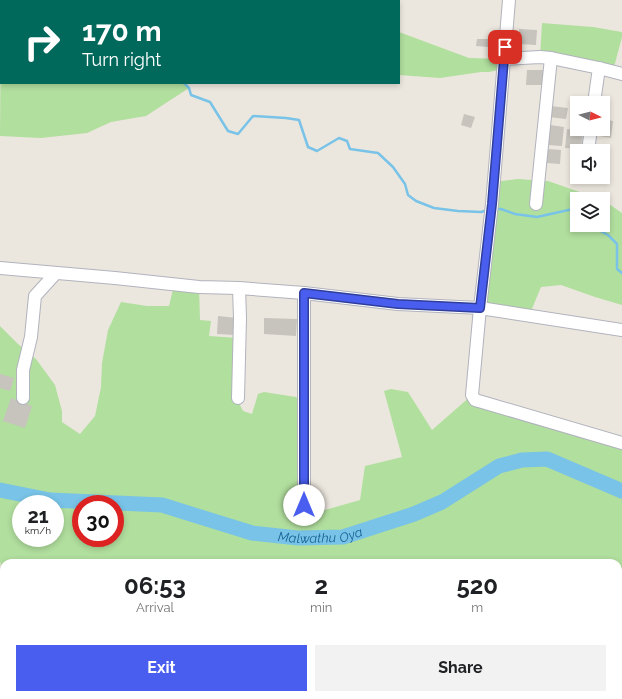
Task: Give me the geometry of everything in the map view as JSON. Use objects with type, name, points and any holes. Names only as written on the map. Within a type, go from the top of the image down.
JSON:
[{"type":"street","points":[[509,0],[492,204],[472,395],[475,400],[622,443]]},
{"type":"street","points":[[504,59],[540,57],[551,58],[622,74]]},
{"type":"street","points":[[536,204],[551,58]]},
{"type":"street","points":[[595,96],[599,68]]},
{"type":"street","points":[[0,268],[199,287],[238,288],[304,293],[398,304],[480,308],[622,330]]},
{"type":"street","points":[[23,398],[23,370],[31,337],[35,296],[56,273]]},
{"type":"street","points":[[238,288],[240,318],[238,398]]},
{"type":"street","points":[[304,293],[304,505]]},
{"type":"green space","points":[[542,23],[593,27],[622,32],[613,71],[540,57]]},
{"type":"green space","points":[[400,32],[469,58],[504,59],[503,69],[440,78],[400,75]]},
{"type":"green space","points":[[0,84],[185,84],[189,88],[146,116],[111,122],[87,133],[41,138],[0,136]]},
{"type":"green space","points":[[518,179],[548,181],[580,192],[570,192],[570,232],[610,232],[610,205],[622,213],[622,305],[561,285],[541,287],[529,316],[480,308],[493,182]]},
{"type":"green space","points":[[174,285],[199,287],[200,320],[211,321],[209,336],[238,338],[237,399],[243,411],[252,414],[258,394],[264,392],[296,397],[301,402],[306,489],[310,508],[325,510],[360,500],[365,466],[402,457],[384,391],[391,389],[408,392],[432,430],[472,395],[622,443],[622,559],[0,559],[0,326],[36,359],[55,385],[62,411],[62,422],[80,434],[95,416],[101,387],[102,363],[108,330],[121,302],[147,306],[169,306]]},
{"type":"building","points":[[519,29],[537,30],[536,45],[519,44]]},
{"type":"building","points":[[477,39],[489,39],[488,47],[476,46]]},
{"type":"building","points":[[527,70],[544,70],[543,85],[526,85]]},
{"type":"building","points":[[550,106],[568,108],[566,119],[548,117]]},
{"type":"building","points":[[464,114],[475,117],[471,128],[461,125]]},
{"type":"building","points":[[610,120],[613,121],[611,138],[600,136],[610,136]]},
{"type":"building","points":[[550,125],[564,127],[562,146],[548,145]]},
{"type":"building","points":[[567,129],[570,129],[570,136],[582,136],[582,144],[570,144],[570,148],[565,148]]},
{"type":"building","points":[[548,149],[561,150],[560,164],[547,163]]},
{"type":"building","points":[[218,316],[237,318],[235,335],[217,334]]},
{"type":"building","points":[[264,318],[297,319],[296,336],[264,334]]},
{"type":"building","points":[[0,374],[14,378],[10,391],[0,388]]},
{"type":"building","points":[[11,398],[32,406],[25,428],[3,421]]},
{"type":"waterway","points":[[185,84],[189,88],[191,95],[210,102],[228,131],[238,134],[253,116],[299,120],[308,147],[317,151],[339,138],[347,141],[350,149],[378,153],[393,167],[405,184],[408,195],[416,201],[434,208],[481,212],[488,210]]},
{"type":"waterway","points":[[495,209],[537,217],[570,210]]},
{"type":"waterway","points":[[602,232],[608,235],[617,244],[617,269],[622,273]]},
{"type":"waterway","name":"Malwathu Oya","points":[[0,490],[50,500],[162,505],[252,533],[298,538],[343,537],[414,514],[442,502],[499,466],[522,460],[547,459],[622,491]]},
{"type":"route","points":[[304,505],[304,293],[398,304],[480,308],[492,204],[505,47]]}]
